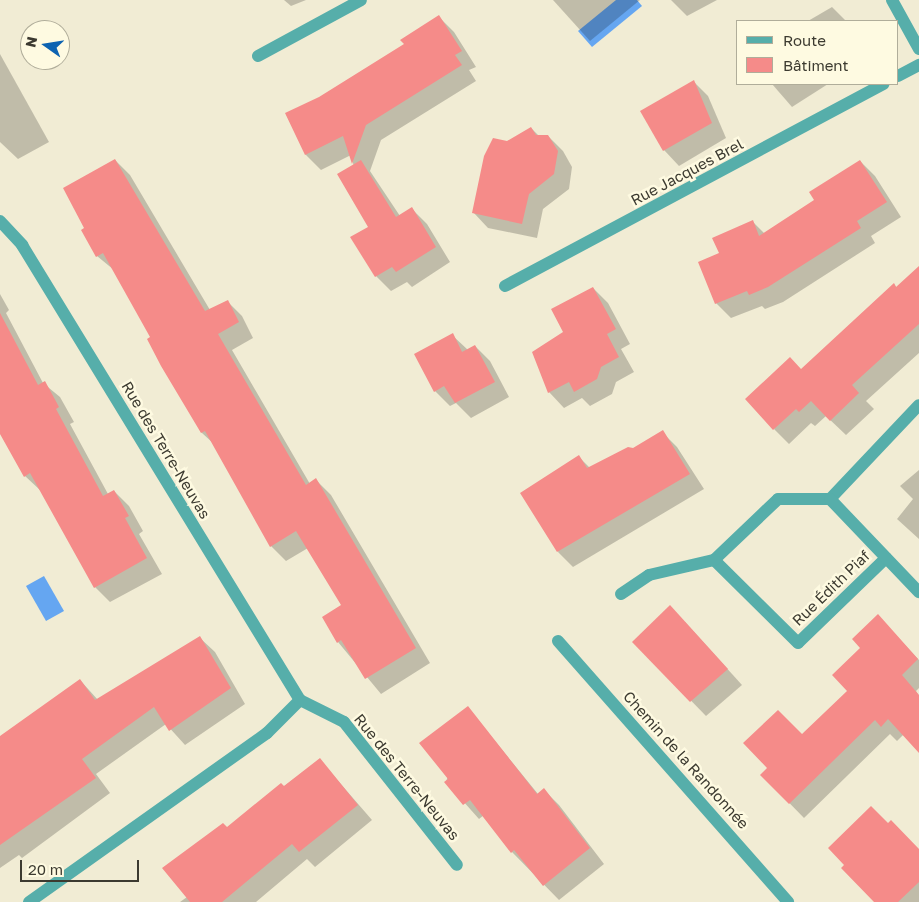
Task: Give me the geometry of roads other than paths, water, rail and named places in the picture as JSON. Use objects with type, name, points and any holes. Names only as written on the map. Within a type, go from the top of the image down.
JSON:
[{"type":"street","points":[[258,56],[360,0]]},
{"type":"street","points":[[892,0],[919,49]]},
{"type":"street","points":[[899,75],[919,65]]},
{"type":"street","name":"Rue Jacques Brel","points":[[504,286],[882,85]]},
{"type":"street","name":"Rue des Terre-Neuvas","points":[[0,221],[22,245],[300,700],[344,722],[457,865]]},
{"type":"street","points":[[621,594],[649,574],[714,560],[778,499],[830,499],[919,405]]},
{"type":"street","name":"Rue Édith Piaf","points":[[830,499],[919,592]]},
{"type":"street","name":"Rue Édith Piaf","points":[[714,560],[798,643],[886,558]]},
{"type":"street","name":"Chemin de la Randonnée","points":[[558,641],[788,902]]},
{"type":"street","points":[[29,902],[267,732],[300,700]]},
{"type":"water","points":[[616,0],[637,0],[642,6],[592,47],[578,31]]},
{"type":"water","points":[[44,576],[64,611],[46,621],[26,586]]}]
